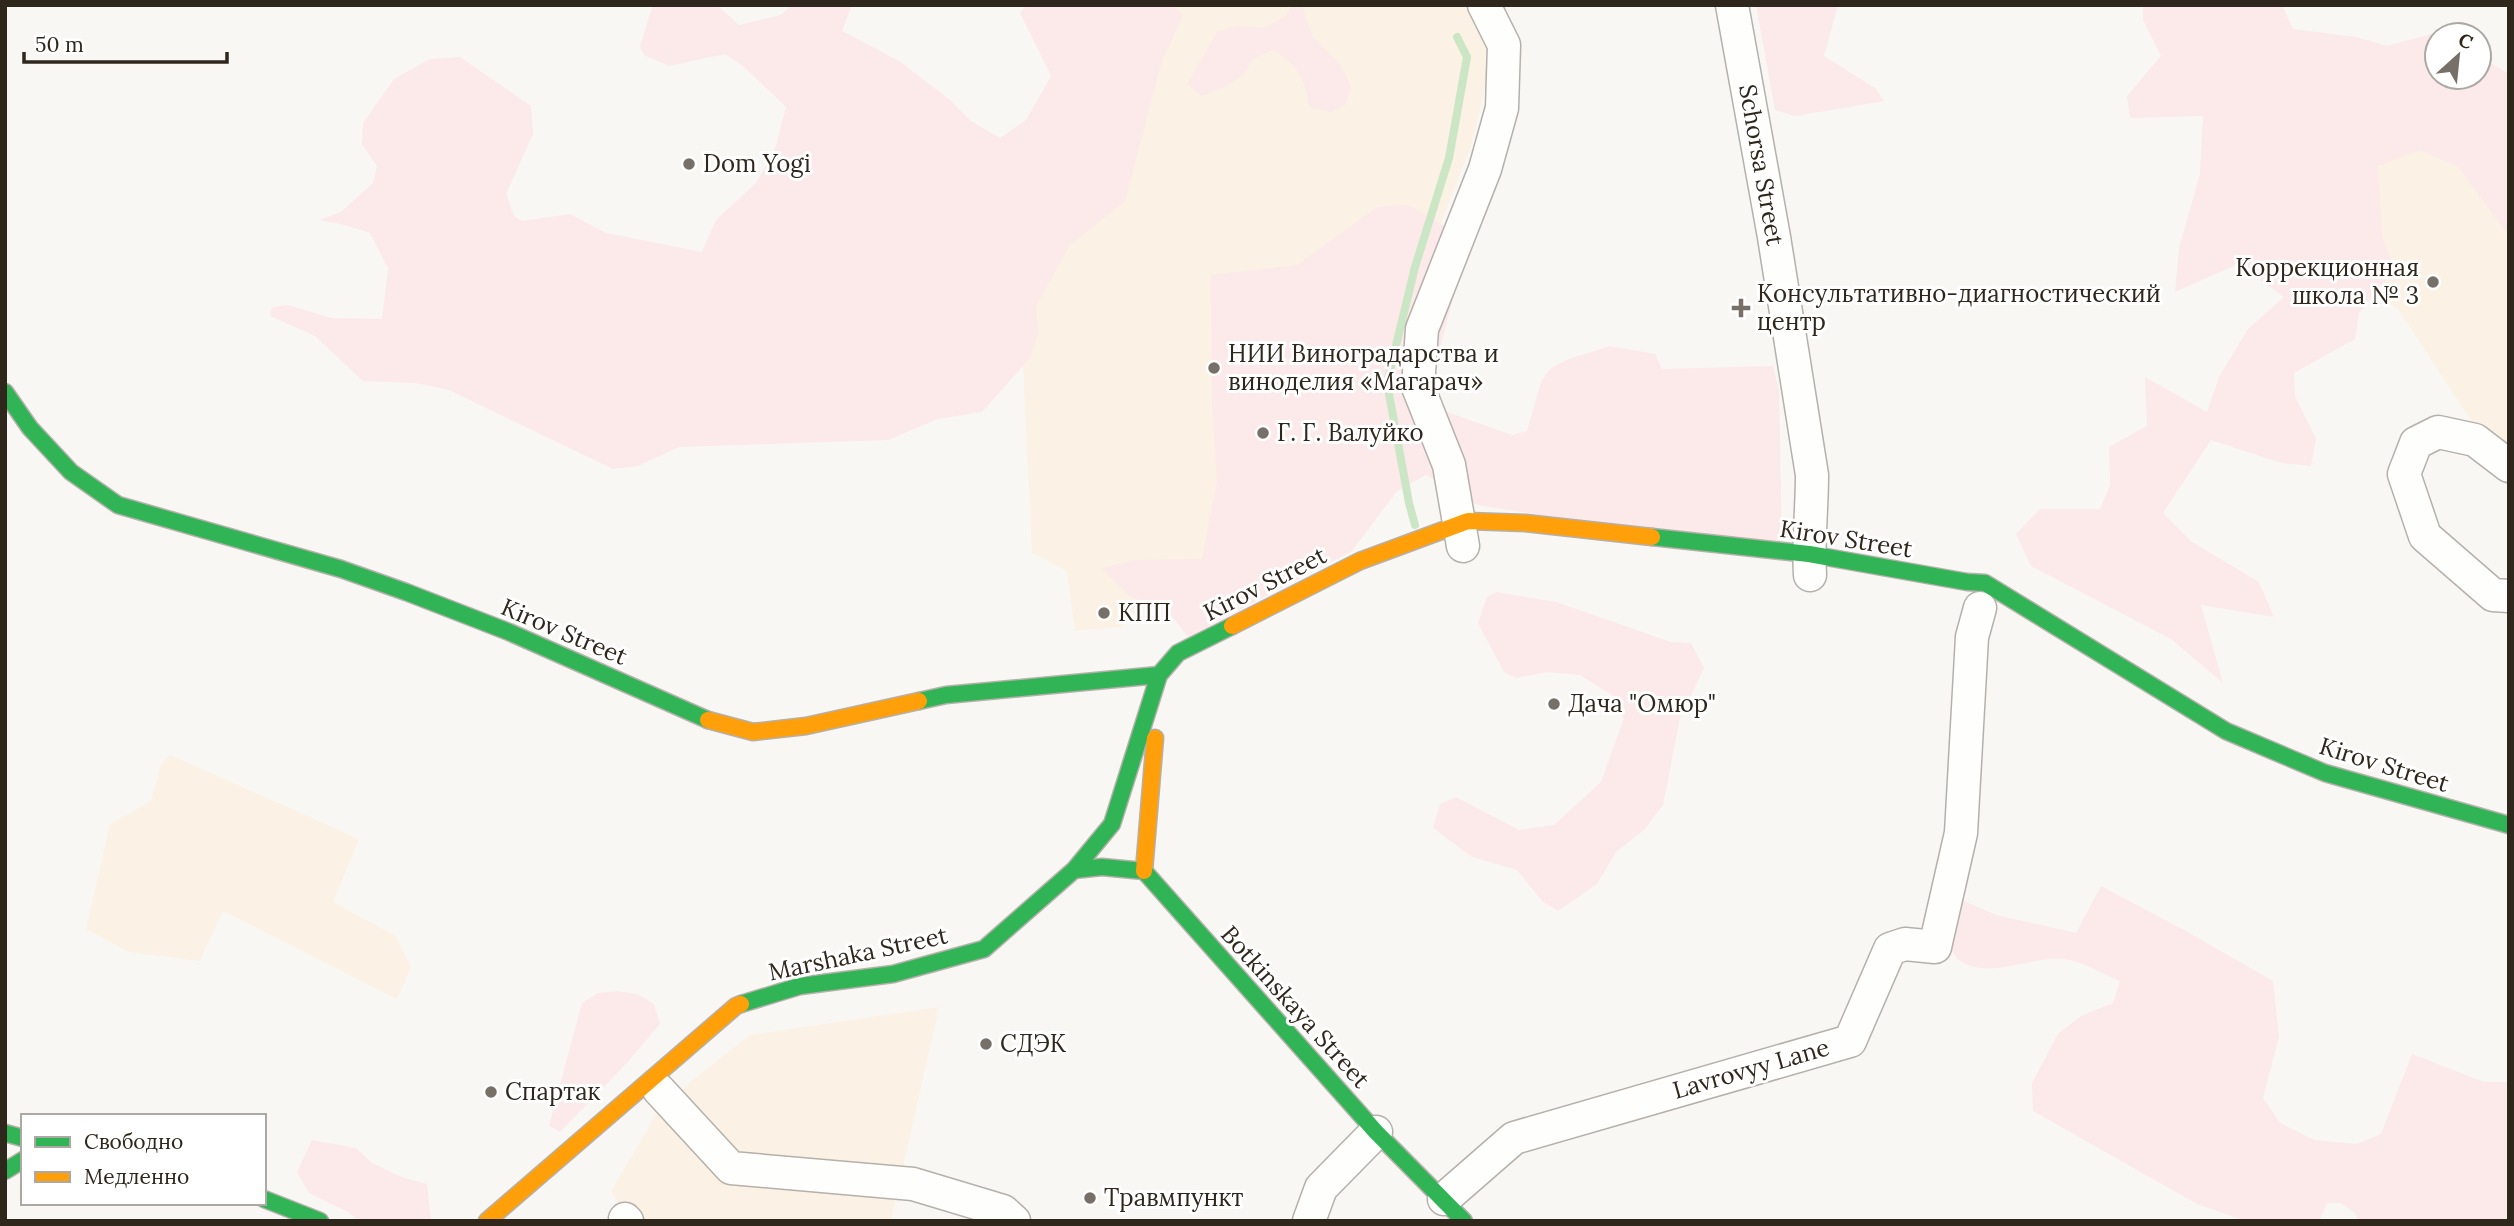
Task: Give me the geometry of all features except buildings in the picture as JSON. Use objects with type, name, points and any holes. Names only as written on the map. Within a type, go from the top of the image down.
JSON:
[{"type":"main road","name":"Kirov Street","points":[[5,391],[30,428],[71,472],[118,505],[341,569],[407,592],[509,632],[712,722],[754,732],[806,726],[946,695],[1159,675],[1188,669]]},
{"type":"main road","name":"Kirov Street","points":[[1159,675],[1178,653],[1360,561],[1461,541],[1468,521],[1525,523],[1809,570],[1993,586],[2226,731],[2325,773],[2509,825]]},
{"type":"main road","points":[[1074,870],[1105,862],[1144,871],[1159,675]]},
{"type":"main road","name":"Marshaka Street","points":[[487,1221],[736,1006],[800,986],[893,974],[984,949],[1074,870],[1112,824],[1159,675]]},
{"type":"main road","points":[[1105,862],[1132,814],[1155,738]]},
{"type":"main road","name":"Botkinskaya Street","points":[[1144,871],[1376,1132],[1454,1210]]},
{"type":"main road","points":[[954,975],[997,954],[1040,921]]},
{"type":"main road","name":"Marshaka Street","points":[[574,1167],[742,1020],[806,1000],[896,990]]},
{"type":"main road","points":[[5,1133],[17,1149],[5,1171]]},
{"type":"main road","points":[[266,1200],[320,1221]]},
{"type":"main road","points":[[248,1208],[279,1221]]},
{"type":"street","points":[[1461,541],[1449,465],[1418,387],[1422,329],[1485,169],[1502,108],[1504,45],[1484,5]]},
{"type":"street","name":"Schorsa Street","points":[[1732,5],[1774,237],[1812,474],[1809,570]]},
{"type":"street","points":[[2509,466],[2475,440],[2438,432],[2416,443],[2404,474],[2425,536],[2493,595],[2509,596]]},
{"type":"street","name":"Lavrovyy Lane","points":[[1454,1210],[1514,1138],[1850,1041],[1890,949],[1905,944],[1935,947],[1961,833],[1972,637],[1982,610]]},
{"type":"street","points":[[659,1090],[731,1168],[913,1184],[1003,1211],[1014,1221]]},
{"type":"street","points":[[1309,1221],[1321,1188],[1376,1132]]},
{"type":"shaded area","points":[[653,5],[717,5],[739,25],[781,15],[792,5],[852,5],[842,31],[899,61],[950,100],[971,121],[1000,138],[1026,120],[1051,76],[1020,13],[1026,5],[1173,5],[1183,16],[1162,61],[1125,201],[1069,246],[1036,306],[1038,334],[1030,358],[982,412],[938,419],[888,440],[679,447],[638,466],[613,469],[449,390],[416,383],[363,381],[315,336],[270,316],[272,307],[288,305],[331,318],[382,319],[388,268],[370,233],[319,220],[341,212],[373,183],[377,166],[362,144],[363,123],[394,79],[430,59],[460,57],[531,106],[533,134],[506,194],[514,216],[522,221],[570,214],[606,233],[702,252],[716,220],[756,183],[775,149],[786,107],[743,66],[725,54],[669,66],[644,55],[640,46]]},
{"type":"shaded area","name":"НИИ Виноградарства и виноделия «Магарач»","points":[[1112,5],[1473,5],[1495,46],[1471,146],[1405,314],[1207,581],[1135,612],[1121,627],[1075,631],[1067,571],[1032,553],[1019,280]]},
{"type":"shaded area","points":[[1292,5],[1302,5],[1313,37],[1341,66],[1351,87],[1346,104],[1332,112],[1309,107],[1299,74],[1273,50],[1253,59],[1244,74],[1225,87],[1201,96],[1187,84],[1217,32],[1237,26],[1264,28],[1286,16]]},
{"type":"shaded area","points":[[1756,5],[1838,5],[1824,56],[1875,88],[1884,101],[1795,116],[1775,110]]},
{"type":"shaded area","points":[[2143,5],[2282,5],[2293,29],[2356,37],[2387,46],[2423,36],[2423,91],[2493,91],[2493,64],[2509,74],[2509,236],[2458,167],[2420,150],[2378,166],[2382,236],[2394,270],[2359,313],[2355,339],[2294,373],[2295,396],[2316,439],[2311,466],[2281,463],[2211,440],[2163,513],[2192,542],[2259,582],[2274,617],[2201,605],[2223,683],[2171,639],[2031,566],[2016,534],[2040,509],[2100,509],[2110,486],[2109,447],[2147,426],[2145,377],[2207,412],[2219,377],[2248,329],[2284,297],[2238,264],[2175,292],[2179,248],[2200,174],[2203,116],[2130,118],[2127,96],[2161,56],[2143,20]]},
{"type":"shaded area","points":[[2420,102],[2509,215],[2509,454],[2481,436],[2398,309],[2316,255]]},
{"type":"shaded area","points":[[1409,205],[1456,233],[1455,290],[1430,388],[1436,408],[1512,435],[1527,431],[1541,382],[1550,369],[1566,360],[1610,346],[1655,354],[1662,369],[1773,366],[1779,390],[1782,554],[1477,505],[1426,475],[1397,491],[1352,551],[1188,637],[1163,605],[1132,598],[1101,568],[1136,560],[1202,559],[1217,481],[1212,401],[1211,275],[1297,265],[1377,207]]},
{"type":"shaded area","points":[[1496,592],[1556,602],[1671,642],[1691,643],[1704,668],[1680,718],[1663,805],[1644,830],[1616,852],[1597,884],[1558,911],[1543,902],[1517,870],[1472,857],[1433,828],[1440,804],[1456,797],[1519,830],[1554,825],[1601,782],[1624,718],[1612,695],[1580,675],[1547,672],[1516,678],[1504,672],[1478,623],[1487,597]]},
{"type":"shaded area","points":[[170,755],[359,839],[333,902],[396,936],[411,967],[397,999],[223,911],[200,961],[129,952],[86,929],[110,824],[151,801],[161,764]]},
{"type":"shaded area","points":[[2101,886],[2273,981],[2279,1037],[2263,1098],[2280,1123],[2314,1140],[2357,1144],[2381,1134],[2412,1054],[2484,1082],[2509,1082],[2509,1221],[2358,1221],[2356,1214],[2341,1203],[2327,1203],[2319,1221],[2246,1221],[2197,1204],[2033,1111],[2032,1083],[2058,1034],[2081,1016],[2113,1003],[2120,981],[2064,959],[1995,968],[1969,965],[1958,959],[1946,941],[1948,920],[1964,901],[1996,915],[2076,933]]},
{"type":"shaded area","points":[[617,991],[637,994],[654,1004],[660,1024],[625,1065],[560,1132],[549,1126],[582,1003],[598,993]]},
{"type":"shaded area","points":[[939,1007],[891,1221],[649,1221],[620,1206],[611,1191],[656,1115],[694,1079],[750,1035]]},
{"type":"shaded area","points":[[312,1140],[356,1148],[372,1163],[404,1178],[427,1184],[431,1221],[360,1221],[348,1212],[309,1193],[297,1172]]},
{"type":"waterway","points":[[1415,525],[1387,383],[1415,267],[1449,158],[1467,57],[1457,37]]},
{"type":"traffic: fast","points":[[5,392],[30,428],[71,472],[118,505],[341,569],[406,592],[509,632],[708,720]]},
{"type":"traffic: fast","points":[[1652,537],[1809,554],[1985,583],[2226,731],[2325,773],[2509,825]]},
{"type":"traffic: fast","points":[[741,1004],[800,986],[893,974],[984,949],[1074,870],[1112,824],[1159,675],[1178,653],[1232,626]]},
{"type":"traffic: fast","points":[[919,701],[946,695],[1159,675]]},
{"type":"traffic: fast","points":[[1074,870],[1102,867],[1144,871],[1376,1132],[1464,1221]]},
{"type":"traffic: fast","points":[[5,1133],[21,1137]]},
{"type":"traffic: fast","points":[[5,1171],[21,1161]]},
{"type":"traffic: fast","points":[[266,1200],[320,1221]]},
{"type":"traffic: slow","points":[[1232,626],[1360,561],[1468,521],[1525,523],[1652,537]]},
{"type":"traffic: slow","points":[[708,720],[753,732],[806,726],[919,701]]},
{"type":"traffic: slow","points":[[1144,871],[1155,738]]},
{"type":"traffic: slow","points":[[487,1221],[741,1004]]},
{"type":"place","name":"Dom Yogi","points":[[689,164]]},
{"type":"place","name":"Коррекционная школа № 3","points":[[2433,282]]},
{"type":"place","name":"Консультативно-диагностический центр","points":[[1741,308]]},
{"type":"place","name":"НИИ Виноградарства и виноделия «Магарач»","points":[[1214,368]]},
{"type":"place","name":"Г. Г. Валуйко","points":[[1263,433]]},
{"type":"place","name":"КПП","points":[[1104,613]]},
{"type":"place","name":"Дача \"Омюр\"","points":[[1554,704]]},
{"type":"place","name":"СДЭК","points":[[986,1044]]},
{"type":"place","name":"Спартак","points":[[491,1092]]},
{"type":"place","name":"Травмпункт","points":[[1090,1198]]}]
